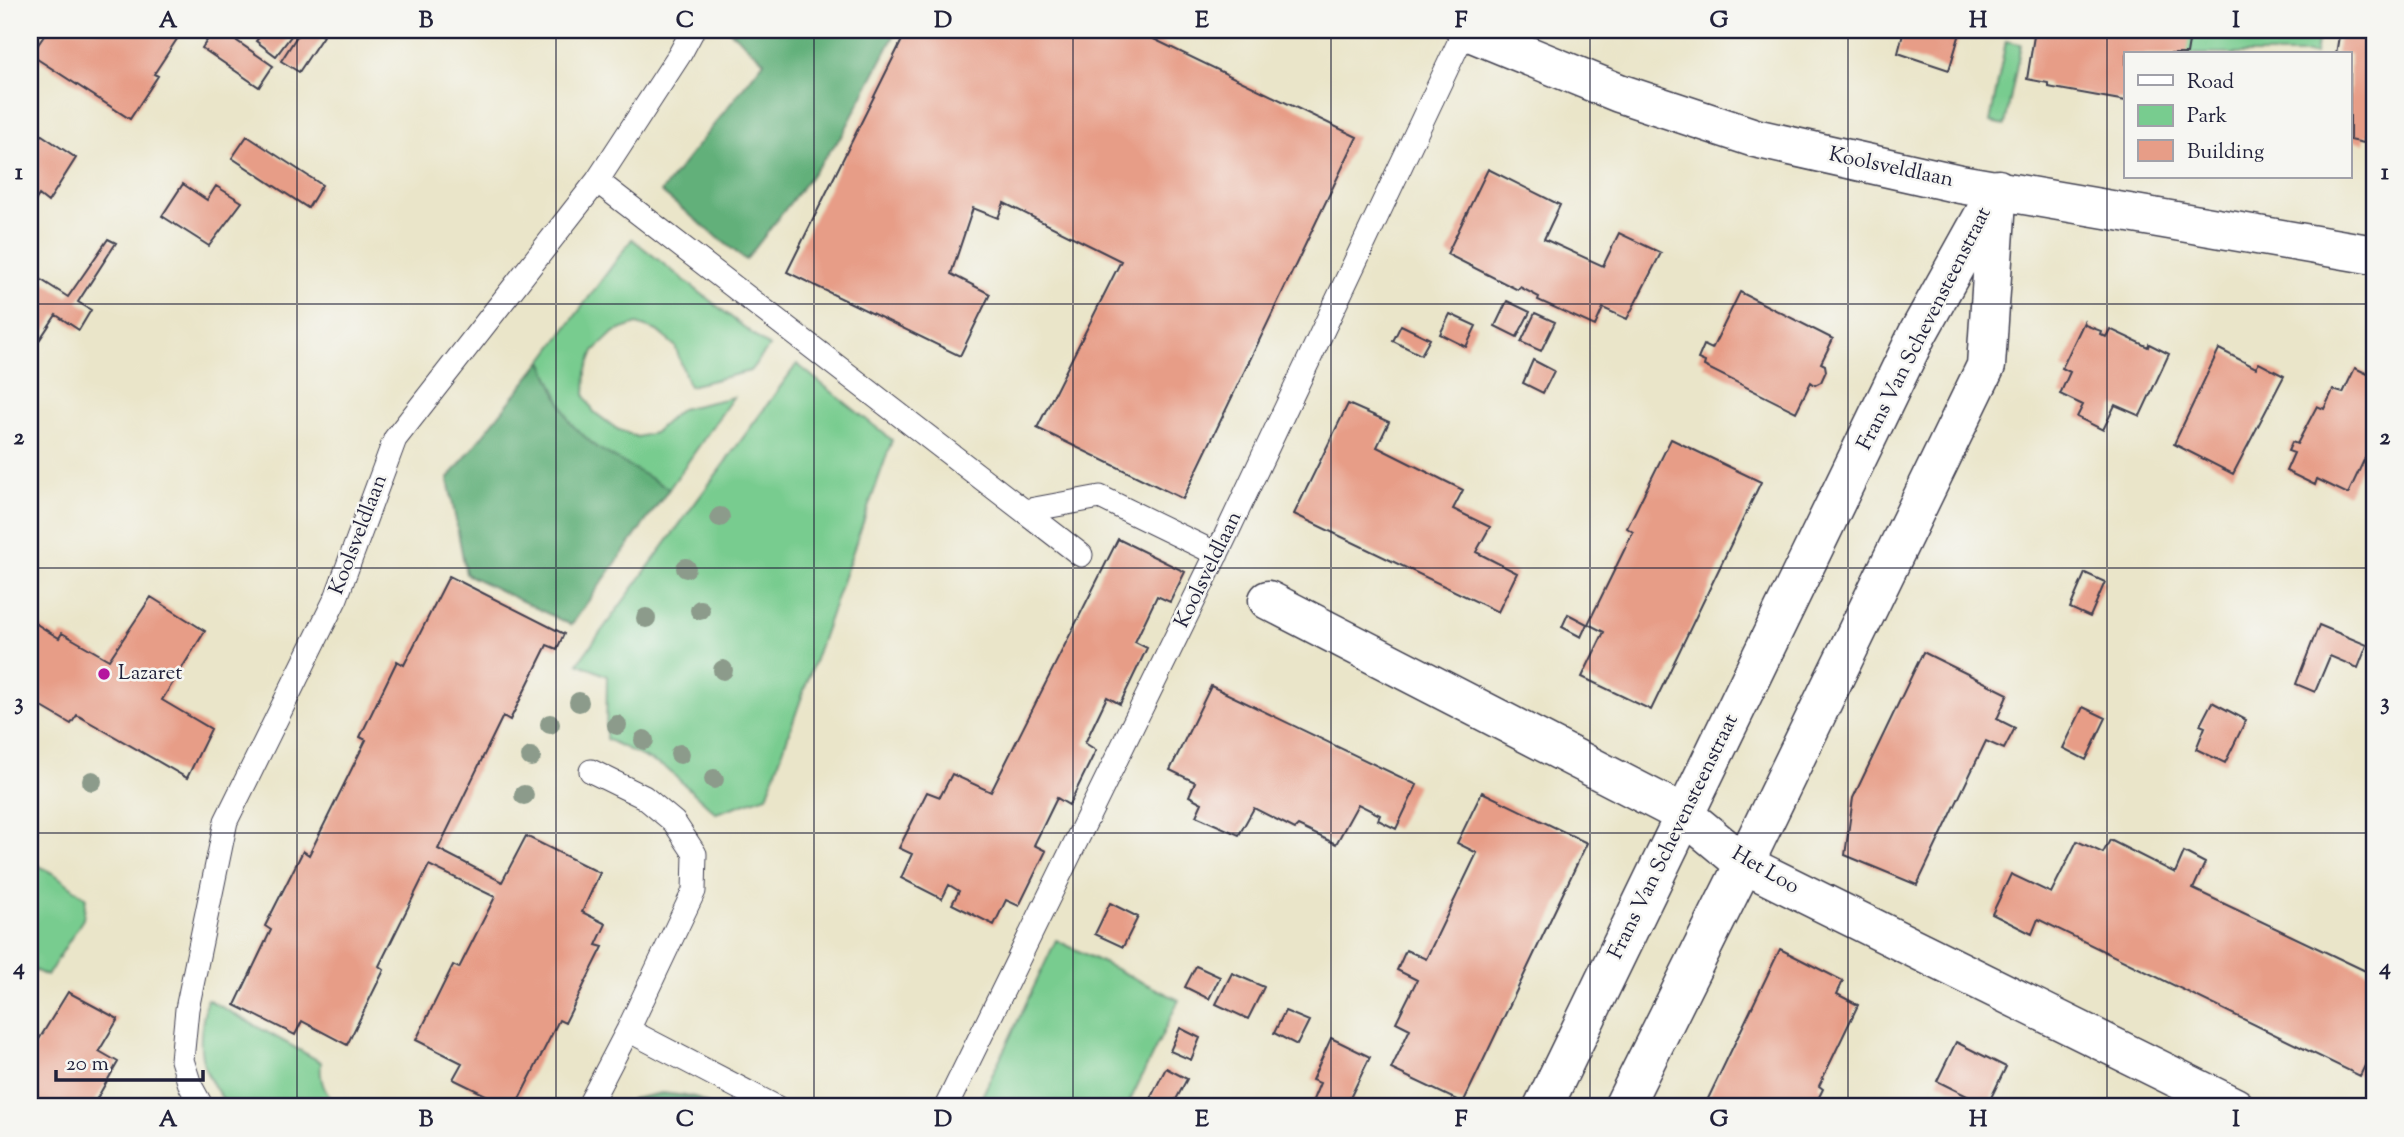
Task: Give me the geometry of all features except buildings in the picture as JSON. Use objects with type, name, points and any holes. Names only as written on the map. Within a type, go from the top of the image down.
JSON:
[{"type":"street","name":"Koolsveldlaan","points":[[1465,30],[1619,93],[1755,138],[1960,184],[2374,255]]},
{"type":"street","name":"Frans Van Schevensteenstraat","points":[[1543,1107],[1917,335],[1998,189]]},
{"type":"street","name":"Frans Van Schevensteenstraat","points":[[1623,1107],[1986,366],[1998,189]]},
{"type":"street","name":"Het Loo","points":[[1268,600],[1685,815],[1744,864],[2235,1107]]},
{"type":"lane","name":"Koolsveldlaan","points":[[202,1107],[190,1085],[182,1060],[187,1009],[226,821],[336,598],[395,439],[597,181],[693,30]]},
{"type":"lane","name":"Koolsveldlaan","points":[[946,1107],[1217,554],[1465,30]]},
{"type":"lane","points":[[597,181],[1081,555]]},
{"type":"lane","points":[[1024,511],[1100,497],[1217,554]]},
{"type":"lane","points":[[588,1107],[694,891],[695,854],[674,822],[644,797],[590,771]]},
{"type":"lane","points":[[628,1030],[776,1107]]},
{"type":"green space","points":[[729,30],[897,30],[843,134],[746,260],[661,192],[764,61]]},
{"type":"green space","points":[[2185,30],[2319,30],[2315,52],[2181,52]]},
{"type":"green space","points":[[2006,41],[2021,44],[2005,125],[1990,122]]},
{"type":"green space","points":[[632,239],[769,347],[750,371],[689,386],[675,346],[657,331],[637,324],[614,332],[594,351],[586,372],[585,396],[594,412],[617,429],[637,437],[654,433],[681,409],[733,397],[669,489],[615,460],[578,432],[561,407],[542,361]]},
{"type":"green space","points":[[542,361],[570,423],[596,447],[669,489],[571,625],[466,574],[448,479]]},
{"type":"green space","points":[[797,364],[892,440],[767,796],[716,813],[666,768],[606,739],[607,676],[578,663]]},
{"type":"green space","points":[[30,861],[56,875],[86,898],[83,919],[47,976],[30,968]]},
{"type":"green space","points":[[1056,940],[1179,1000],[1127,1107],[977,1107]]},
{"type":"green space","points":[[207,999],[321,1062],[325,1089],[332,1100],[344,1107],[229,1107],[218,1093],[202,1057],[201,1031]]},
{"type":"green space","points":[[662,1093],[695,1097],[712,1107],[621,1107],[632,1099]]},
{"type":"place","name":"Lazaret","points":[[104,674]]}]
